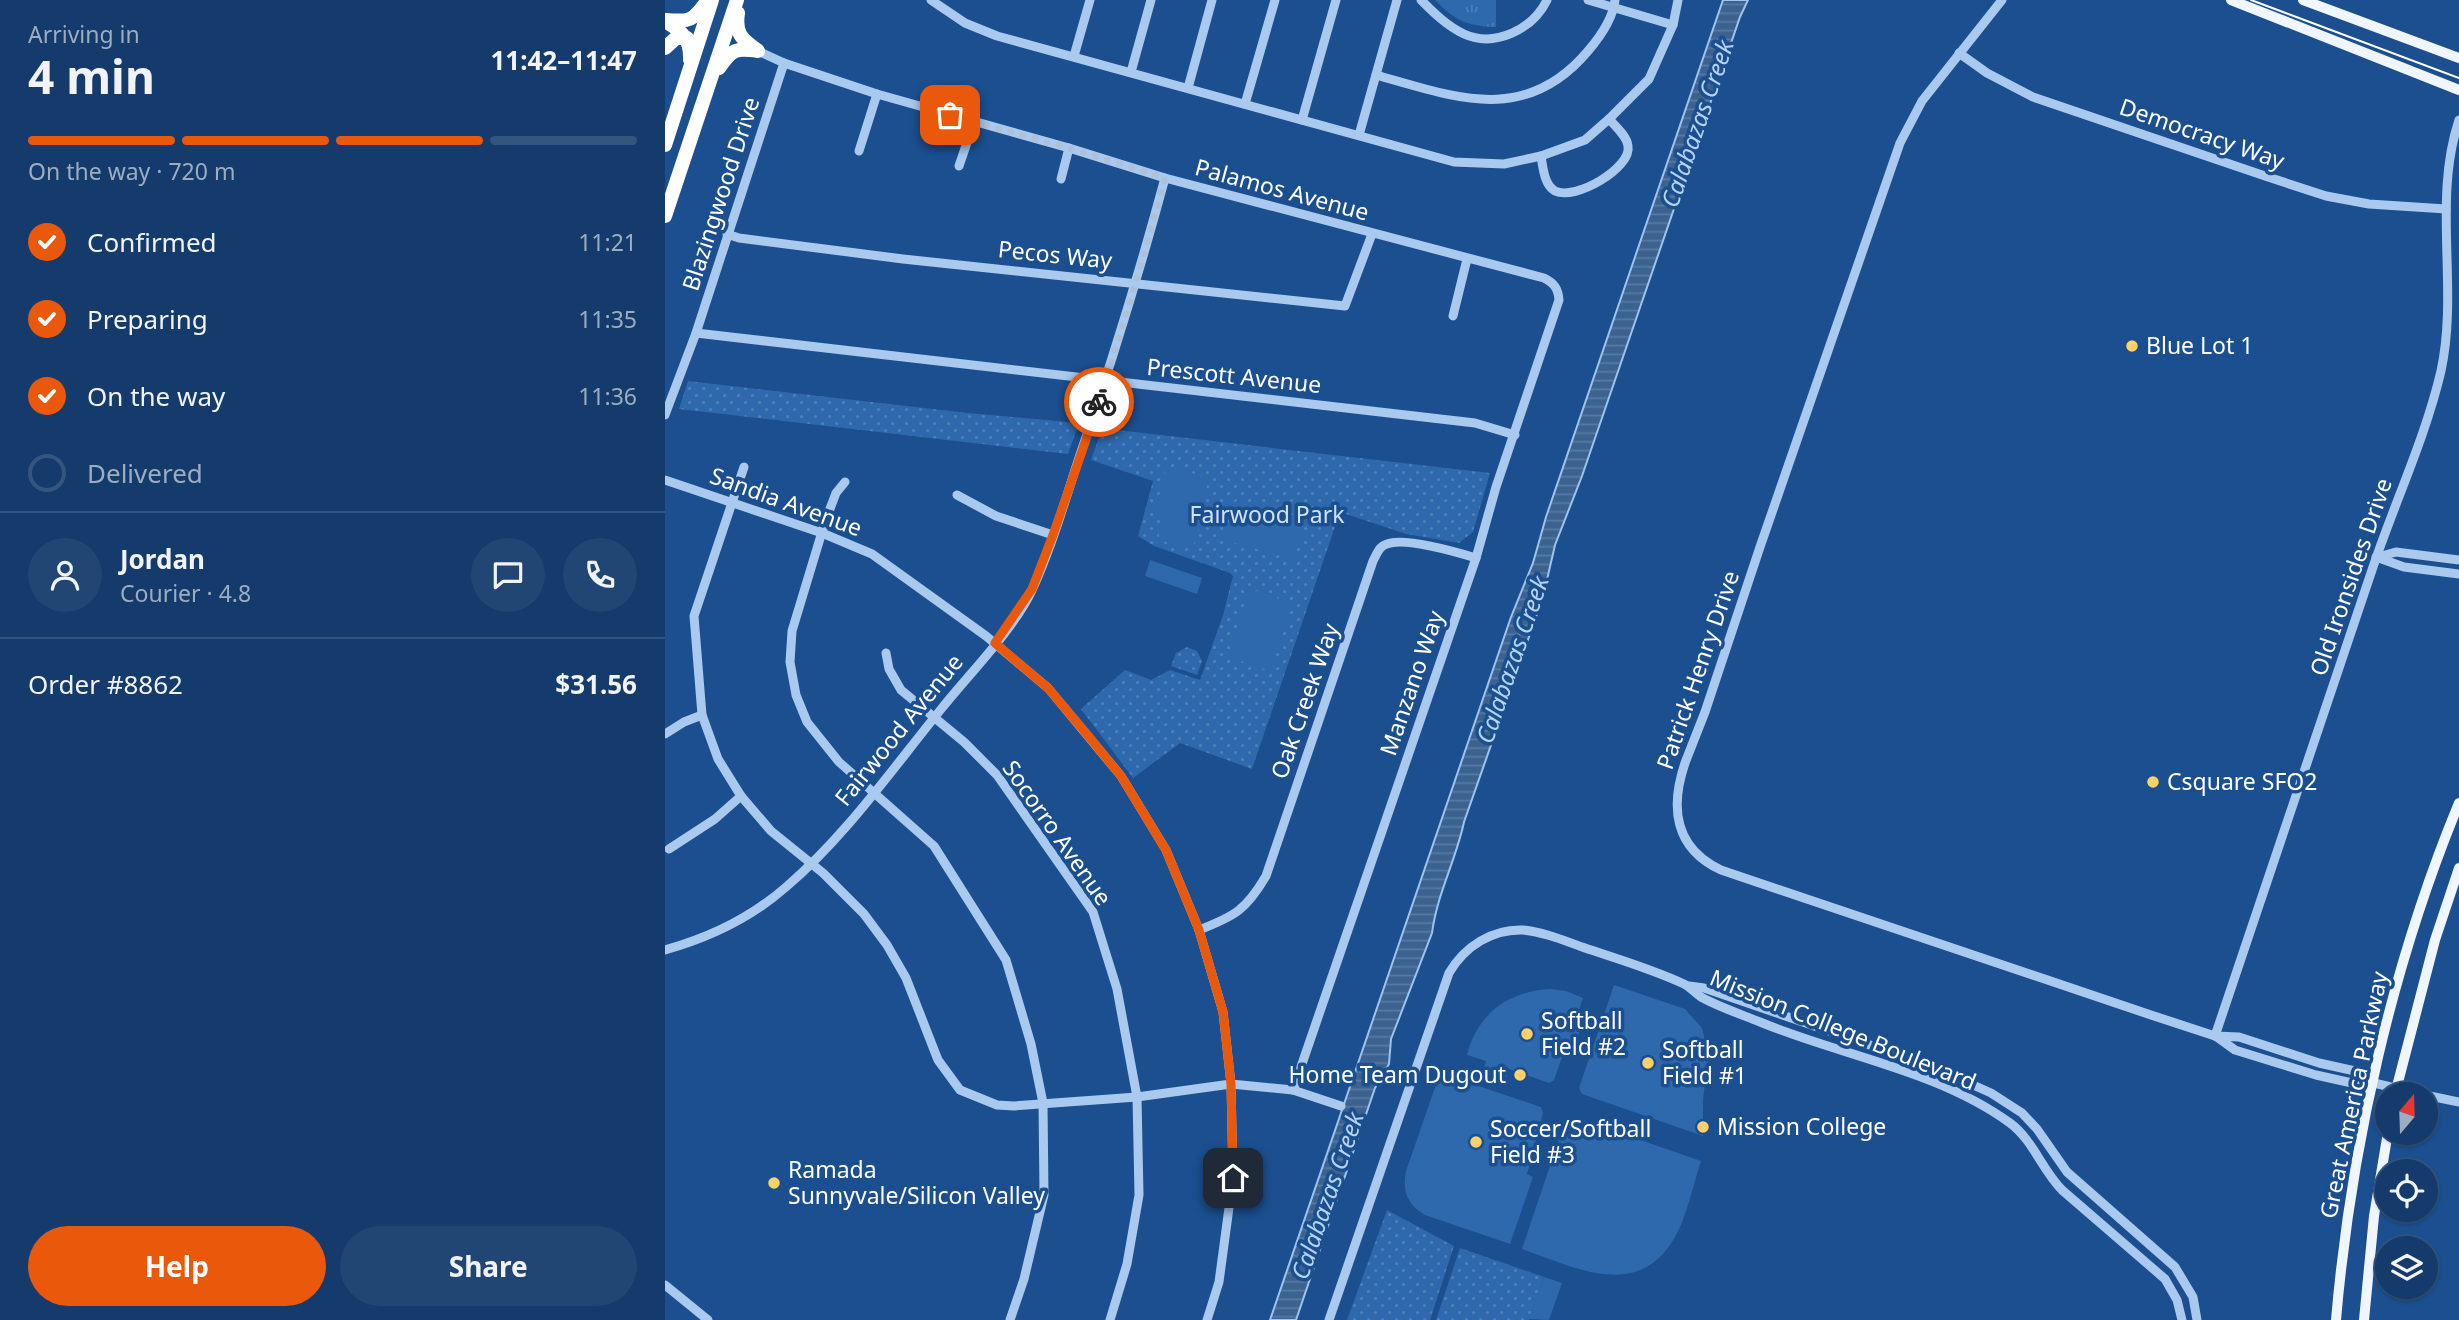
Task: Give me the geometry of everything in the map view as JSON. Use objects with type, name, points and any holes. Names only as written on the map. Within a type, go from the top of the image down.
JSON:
[{"type":"highway","points":[[665,20],[696,18],[710,0]]},
{"type":"highway","points":[[665,145],[710,0]]},
{"type":"highway","points":[[738,0],[737,31],[743,40],[758,51]]},
{"type":"highway","points":[[665,216],[738,0]]},
{"type":"highway","points":[[665,20],[687,38],[690,45],[688,72]]},
{"type":"highway","points":[[665,48],[676,38],[687,38]]},
{"type":"highway","points":[[711,79],[729,53],[743,49],[758,51]]},
{"type":"main road","points":[[2231,0],[2459,90]]},
{"type":"main road","points":[[2303,0],[2459,58]]},
{"type":"main road","name":"Great America Parkway","points":[[2336,1320],[2350,1212],[2374,1083],[2412,937],[2459,803]]},
{"type":"main road","name":"Great America Parkway","points":[[2398,1082],[2435,940],[2459,868]]},
{"type":"main road","name":"Great America Parkway","points":[[2364,1320],[2374,1216],[2386,1145]]},
{"type":"street","points":[[932,0],[965,23],[997,36],[1454,162],[1504,164],[1541,156],[1585,140],[1609,119],[1649,79],[1673,25],[1678,0]]},
{"type":"street","points":[[1074,56],[1090,0]]},
{"type":"street","points":[[1131,72],[1151,0]]},
{"type":"street","points":[[1188,88],[1212,0]]},
{"type":"street","points":[[1245,104],[1275,0]]},
{"type":"street","points":[[1302,120],[1336,0]]},
{"type":"street","points":[[1359,135],[1397,0]]},
{"type":"street","points":[[1421,0],[1449,25],[1466,35],[1486,39],[1507,36],[1522,28],[1547,0]]},
{"type":"street","points":[[1588,0],[1614,4],[1673,25]]},
{"type":"street","name":"Patrick Henry Drive","points":[[2002,0],[1914,114],[1891,164],[1768,522],[1744,600],[1682,770],[1677,788],[1677,820],[1691,848],[1706,862],[1721,870],[2215,1036],[2239,1037],[2319,1063],[2355,1071],[2374,1083]]},
{"type":"street","points":[[1376,75],[1465,99],[1503,101],[1523,96],[1543,88],[1579,62],[1602,31],[1614,4]]},
{"type":"street","name":"Palamos Avenue","points":[[758,51],[784,63],[877,94],[1165,178],[1543,278],[1556,287]]},
{"type":"street","name":"Democracy Way","points":[[1959,53],[1987,73],[2033,97],[2326,196],[2369,204],[2446,209]]},
{"type":"street","name":"Blazingwood Drive","points":[[665,415],[696,333],[784,63]]},
{"type":"street","points":[[859,151],[877,94]]},
{"type":"street","points":[[1541,156],[1546,179],[1555,191],[1573,192],[1587,187],[1624,163],[1628,154],[1626,139],[1609,119]]},
{"type":"street","name":"Old Ironsides Drive","points":[[2215,1036],[2376,557],[2425,424],[2441,370],[2449,310],[2446,209],[2449,153],[2459,120]]},
{"type":"street","points":[[959,166],[974,122]]},
{"type":"street","points":[[1061,179],[1069,148]]},
{"type":"street","name":"Fairwood Avenue","points":[[665,950],[698,941],[757,908],[785,889],[812,863],[875,792],[1027,599],[1053,535],[1106,381],[1165,178]]},
{"type":"street","name":"Pecos Way","points":[[727,234],[739,238],[903,259],[1345,306],[1372,234]]},
{"type":"street","points":[[1453,316],[1467,259]]},
{"type":"street","name":"Manzano Way","points":[[1293,1090],[1476,558],[1496,487],[1559,300],[1556,287]]},
{"type":"street","name":"Prescott Avenue","points":[[696,333],[1475,423],[1515,435]]},
{"type":"street","points":[[744,467],[694,616],[702,715],[718,759],[741,796],[771,831],[812,863],[864,914],[887,945],[906,978],[938,1060],[960,1090],[997,1105],[1137,1097],[1231,1084],[1293,1090],[1341,1106]]},
{"type":"street","name":"Sandia Avenue","points":[[665,480],[822,533],[872,554],[995,643],[1048,688],[1121,776],[1166,850],[1199,930],[1223,1012],[1231,1084],[1233,1178],[1219,1282],[1207,1320]]},
{"type":"street","points":[[845,482],[836,493],[792,631],[790,662],[796,695],[807,722],[839,762],[934,846],[1006,960],[1031,1044],[1043,1103],[1044,1195],[1024,1279],[1010,1320]]},
{"type":"street","points":[[957,495],[996,516],[1053,535]]},
{"type":"street","name":"Oak Creek Way","points":[[1199,930],[1223,920],[1248,904],[1266,876],[1373,561],[1380,549],[1389,542],[1420,544],[1476,558]]},
{"type":"street","points":[[2376,557],[2396,552],[2459,560]]},
{"type":"street","points":[[2376,557],[2404,566],[2459,574]]},
{"type":"street","name":"Socorro Avenue","points":[[885,653],[889,669],[901,690],[964,741],[997,775],[1093,912],[1117,989],[1137,1097],[1139,1195],[1127,1264],[1110,1320]]},
{"type":"street","points":[[665,734],[702,715]]},
{"type":"street","points":[[669,849],[715,819],[741,796]]},
{"type":"street","name":"Mission College Boulevard","points":[[1329,1320],[1445,981],[1454,965],[1469,948],[1497,933],[1521,930],[1649,969],[1687,985],[1704,988],[1931,1066],[1991,1093],[2022,1113],[2037,1129],[2067,1172],[2175,1267],[2193,1297],[2197,1320]]},
{"type":"street","name":"Mission College Boulevard","points":[[1687,985],[1700,996],[1760,1022],[1946,1089],[2010,1124],[2029,1143],[2056,1184],[2165,1279],[2177,1300],[2182,1320]]},
{"type":"street","name":"Patrick Henry Drive","points":[[2438,1097],[2459,1102]]},
{"type":"street","points":[[665,1286],[708,1320]]},
{"type":"green space","points":[[1435,0],[1496,0],[1496,27],[1462,21]]},
{"type":"green space","points":[[688,381],[1079,423],[1068,454],[679,409]]},
{"type":"green space","name":"Fairwood Park","points":[[1102,429],[1490,473],[1473,532],[1459,543],[1406,534],[1340,512],[1252,769],[1180,743],[1133,778],[1081,709],[1125,670],[1151,680],[1170,670],[1200,680],[1223,615],[1233,576],[1154,546],[1138,536],[1153,481],[1091,460]]},
{"type":"green space","points":[[1166,467],[1209,477],[1193,548],[1158,540],[1164,512],[1156,510]]},
{"type":"green space","points":[[1237,500],[1307,519],[1294,559],[1223,540]]},
{"type":"green space","points":[[1150,560],[1202,578],[1197,594],[1145,576]]},
{"type":"green space","points":[[1250,589],[1292,603],[1270,671],[1229,657]]},
{"type":"green space","points":[[1187,647],[1197,651],[1202,661],[1197,675],[1171,666],[1176,653]]},
{"type":"green space","name":"Softball Field #1","points":[[1614,985],[1685,1009],[1702,1028],[1709,1055],[1703,1099],[1703,1136],[1582,1094],[1579,1088]]},
{"type":"green space","name":"Softball Field #2","points":[[1550,989],[1566,991],[1583,998],[1576,1018],[1583,1021],[1576,1043],[1568,1040],[1554,1080],[1549,1083],[1509,1069],[1506,1077],[1484,1069],[1486,1061],[1467,1055],[1478,1028],[1497,1007],[1521,994]]},
{"type":"green space","name":"Soccer/Softball Field #3","points":[[1440,1073],[1541,1107],[1543,1113],[1527,1174],[1533,1177],[1510,1244],[1425,1215],[1414,1207],[1407,1196],[1406,1171]]},
{"type":"green space","points":[[1577,1118],[1701,1161],[1675,1237],[1660,1257],[1643,1269],[1624,1274],[1604,1274],[1563,1264],[1522,1249],[1564,1124]]},
{"type":"green space","points":[[1387,1210],[1454,1246],[1430,1320],[1347,1320]]},
{"type":"green space","points":[[1460,1248],[1544,1277],[1529,1320],[1436,1320]]},
{"type":"green space","points":[[1544,1277],[1562,1283],[1549,1320],[1529,1319]]},
{"type":"water","name":"Calabazas Creek","points":[[1723,0],[1748,0],[1582,476],[1555,545],[1543,597],[1464,822],[1432,933],[1391,1039],[1389,1064],[1375,1088],[1296,1320],[1270,1320],[1511,617],[1533,563],[1546,517]]},
{"type":"tram line","points":[[2251,0],[2459,78]]},
{"type":"way so far","points":[[950,115],[1165,178],[1099,402]]},
{"type":"place","name":"Blue Lot 1","points":[[2132,346]]},
{"type":"place","name":"Csquare SFO2","points":[[2153,782]]},
{"type":"place","name":"Softball Field #2","points":[[1527,1034]]},
{"type":"place","name":"Softball Field #1","points":[[1648,1063]]},
{"type":"place","name":"Home Team Dugout","points":[[1520,1075]]},
{"type":"place","name":"Mission College","points":[[1703,1127]]},
{"type":"place","name":"Soccer/Softball Field #3","points":[[1476,1142]]},
{"type":"place","name":"Ramada Sunnyvale/Silicon Valley","points":[[774,1183]]},
{"type":"route","points":[[1099,402],[1032,589],[995,643],[1048,688],[1085,732],[1121,776],[1166,850],[1199,930],[1223,1012],[1231,1084],[1233,1178]]}]
